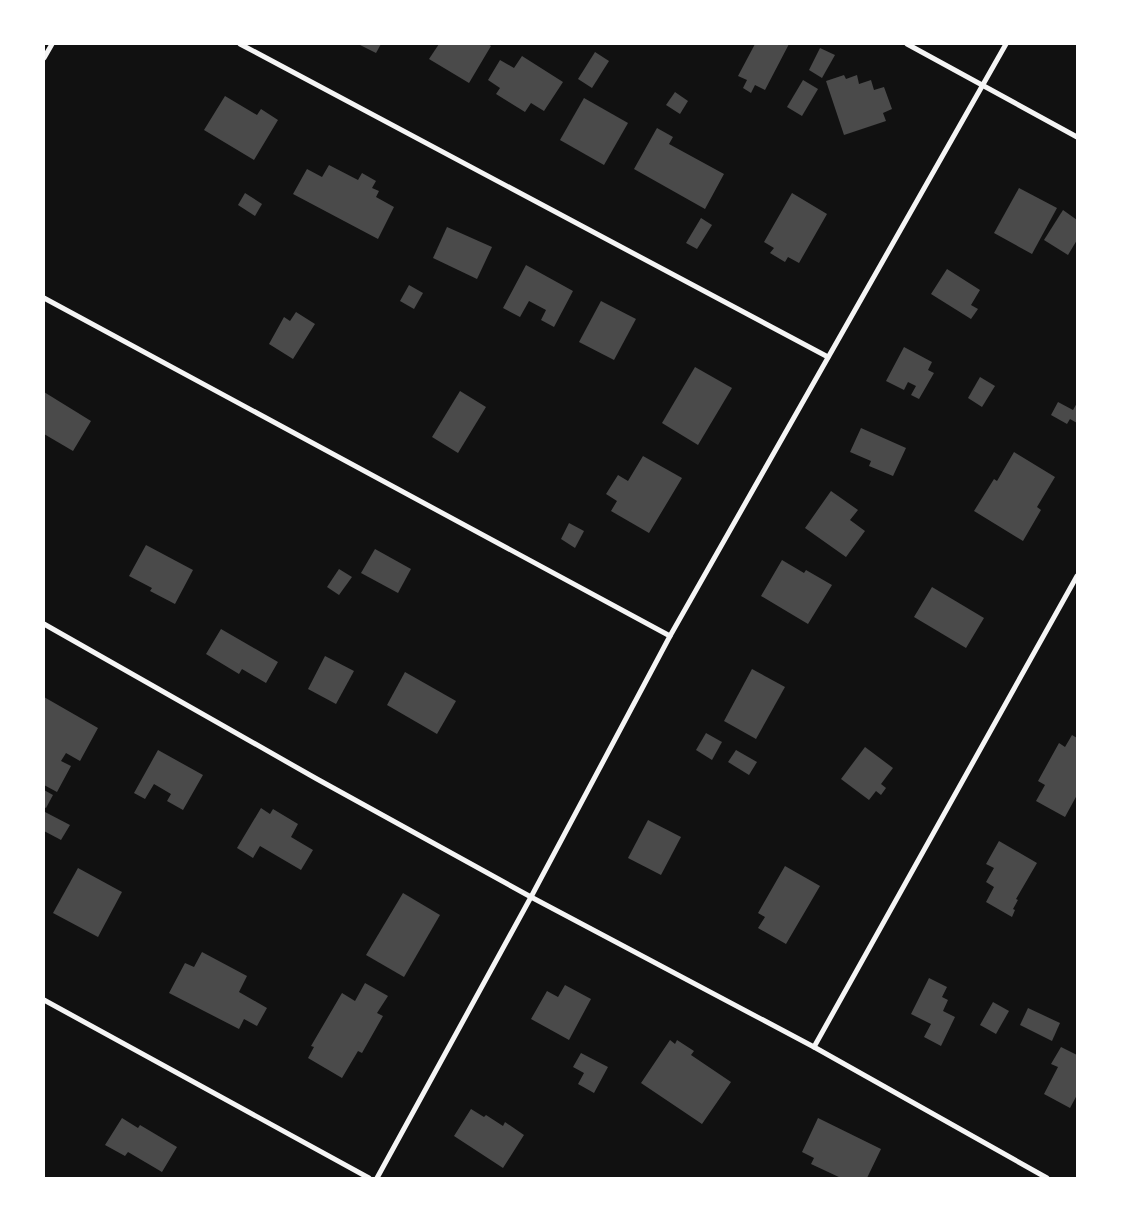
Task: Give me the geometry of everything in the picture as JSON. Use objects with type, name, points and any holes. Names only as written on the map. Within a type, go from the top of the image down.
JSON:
[{"type":"street","points":[[44,58],[52,44]]},
{"type":"street","points":[[240,44],[828,357]]},
{"type":"street","points":[[907,44],[1077,137]]},
{"type":"street","points":[[377,1178],[531,897],[670,636],[1006,44]]},
{"type":"street","points":[[44,298],[670,636]]},
{"type":"street","points":[[814,1047],[1077,576]]},
{"type":"street","points":[[44,624],[316,779],[531,897],[814,1047],[1048,1178]]},
{"type":"street","points":[[44,1000],[369,1178]]},
{"type":"building","points":[[358,44],[381,44],[376,53]]},
{"type":"building","points":[[439,44],[488,44],[491,46],[469,83],[429,59]]},
{"type":"building","points":[[755,44],[789,44],[765,90],[755,85],[751,93],[743,88],[747,80],[738,76]]},
{"type":"building","points":[[820,48],[835,55],[822,78],[809,70]]},
{"type":"building","points":[[595,52],[609,61],[592,88],[578,79]]},
{"type":"building","points":[[522,56],[563,82],[544,111],[531,103],[525,112],[496,94],[500,88],[488,80],[500,60],[514,68]]},
{"type":"building","points":[[844,75],[846,79],[857,75],[859,84],[871,80],[874,90],[884,87],[892,109],[883,113],[886,121],[844,135],[826,81]]},
{"type":"building","points":[[803,80],[818,89],[802,116],[787,107]]},
{"type":"building","points":[[675,92],[688,101],[680,114],[666,105]]},
{"type":"building","points":[[225,96],[257,115],[261,109],[278,120],[254,160],[204,130]]},
{"type":"building","points":[[584,98],[628,123],[604,165],[560,140]]},
{"type":"building","points":[[657,128],[673,137],[669,144],[724,174],[705,209],[634,169]]},
{"type":"building","points":[[329,165],[358,180],[362,173],[376,181],[372,188],[379,191],[376,197],[394,207],[378,239],[293,194],[307,169],[322,177]]},
{"type":"building","points":[[1019,188],[1057,208],[1032,254],[994,233]]},
{"type":"building","points":[[245,193],[262,204],[255,216],[238,205]]},
{"type":"building","points":[[792,193],[827,214],[799,263],[788,257],[785,262],[770,253],[774,248],[764,242]]},
{"type":"building","points":[[1063,210],[1077,220],[1077,240],[1068,255],[1044,240]]},
{"type":"building","points":[[701,218],[712,225],[697,249],[686,243]]},
{"type":"building","points":[[447,227],[492,247],[477,279],[433,258]]},
{"type":"building","points":[[526,265],[573,291],[554,327],[541,320],[546,310],[529,301],[520,317],[503,308]]},
{"type":"building","points":[[947,269],[980,290],[971,305],[978,309],[971,319],[931,294]]},
{"type":"building","points":[[409,285],[423,293],[414,309],[400,301]]},
{"type":"building","points":[[601,301],[636,319],[614,360],[579,342]]},
{"type":"building","points":[[296,312],[315,324],[293,359],[269,344],[284,317],[290,321]]},
{"type":"building","points":[[904,347],[932,362],[928,370],[934,373],[919,399],[911,395],[916,386],[908,382],[904,390],[886,381]]},
{"type":"building","points":[[695,367],[732,388],[698,445],[662,423]]},
{"type":"building","points":[[980,377],[995,386],[982,407],[968,398]]},
{"type":"building","points":[[460,391],[486,407],[458,453],[432,437]]},
{"type":"building","points":[[44,392],[91,421],[73,451],[44,434]]},
{"type":"building","points":[[1058,402],[1073,410],[1077,403],[1077,423],[1070,419],[1067,424],[1051,415]]},
{"type":"building","points":[[861,428],[906,448],[893,476],[869,466],[871,461],[850,452]]},
{"type":"building","points":[[1014,452],[1055,477],[1037,507],[1041,510],[1023,541],[974,511],[994,479],[997,481]]},
{"type":"building","points":[[643,456],[682,478],[649,533],[611,511],[617,501],[606,494],[618,475],[628,481]]},
{"type":"building","points":[[831,491],[858,510],[850,520],[865,531],[846,557],[805,528]]},
{"type":"building","points":[[569,523],[584,531],[575,548],[561,539]]},
{"type":"building","points":[[146,545],[193,570],[175,604],[150,591],[152,588],[129,576]]},
{"type":"building","points":[[375,549],[411,569],[398,593],[361,573]]},
{"type":"building","points":[[782,560],[804,573],[806,570],[832,585],[808,624],[761,596]]},
{"type":"building","points":[[339,569],[352,577],[339,595],[327,587]]},
{"type":"building","points":[[932,587],[984,618],[966,648],[914,617]]},
{"type":"building","points":[[221,629],[278,662],[266,683],[242,669],[239,674],[206,654]]},
{"type":"building","points":[[325,656],[354,671],[336,704],[308,689]]},
{"type":"building","points":[[752,669],[785,687],[756,739],[724,721]]},
{"type":"building","points":[[405,672],[456,701],[437,734],[387,705]]},
{"type":"building","points":[[44,697],[98,728],[80,761],[66,753],[61,761],[71,766],[57,792],[44,785]]},
{"type":"building","points":[[706,733],[722,742],[712,760],[696,750]]},
{"type":"building","points":[[1072,735],[1077,738],[1077,795],[1065,817],[1036,801],[1045,785],[1038,781],[1059,743],[1065,747]]},
{"type":"building","points":[[865,747],[893,768],[881,784],[886,788],[881,795],[876,791],[869,800],[841,779]]},
{"type":"building","points":[[158,750],[203,775],[183,810],[167,801],[171,794],[154,784],[145,799],[134,793]]},
{"type":"building","points":[[736,750],[757,762],[749,775],[728,762]]},
{"type":"building","points":[[44,790],[53,795],[46,808],[44,807]]},
{"type":"building","points":[[261,808],[270,814],[273,809],[298,824],[291,837],[313,850],[301,870],[260,846],[253,858],[237,848]]},
{"type":"building","points":[[45,812],[70,825],[61,840],[44,831]]},
{"type":"building","points":[[648,820],[681,837],[661,875],[628,858]]},
{"type":"building","points":[[999,841],[1037,863],[1016,899],[1018,900],[1013,909],[1015,910],[1012,917],[986,902],[994,887],[986,882],[994,868],[986,864]]},
{"type":"building","points":[[785,866],[820,886],[786,944],[758,928],[765,917],[758,913]]},
{"type":"building","points":[[78,868],[122,892],[98,937],[53,913]]},
{"type":"building","points":[[403,893],[440,915],[404,977],[366,955]]},
{"type":"building","points":[[202,952],[247,976],[239,992],[267,1008],[257,1026],[244,1019],[239,1029],[169,993],[185,963],[194,967]]},
{"type":"building","points":[[929,978],[947,987],[942,997],[948,1000],[943,1011],[955,1017],[941,1046],[924,1037],[931,1024],[911,1014]]},
{"type":"building","points":[[365,983],[388,996],[377,1013],[383,1016],[362,1053],[358,1051],[342,1078],[308,1058],[314,1047],[311,1046],[342,993],[355,1001]]},
{"type":"building","points":[[565,985],[591,999],[569,1040],[531,1019],[547,991],[558,997]]},
{"type":"building","points":[[993,1002],[1009,1011],[996,1034],[980,1025]]},
{"type":"building","points":[[1028,1008],[1060,1023],[1052,1041],[1020,1025]]},
{"type":"building","points":[[670,1040],[675,1044],[677,1040],[694,1051],[691,1055],[731,1082],[702,1124],[641,1083]]},
{"type":"building","points":[[1061,1047],[1077,1055],[1077,1095],[1070,1108],[1044,1094],[1058,1067],[1051,1064]]},
{"type":"building","points":[[581,1053],[608,1067],[594,1093],[578,1084],[584,1073],[573,1067]]},
{"type":"building","points":[[471,1109],[484,1117],[486,1115],[503,1126],[505,1122],[524,1135],[503,1168],[454,1136]]},
{"type":"building","points":[[122,1118],[138,1128],[140,1125],[177,1147],[162,1172],[128,1152],[125,1156],[105,1145]]},
{"type":"building","points":[[818,1118],[881,1149],[867,1178],[841,1178],[811,1164],[814,1158],[802,1152]]}]
